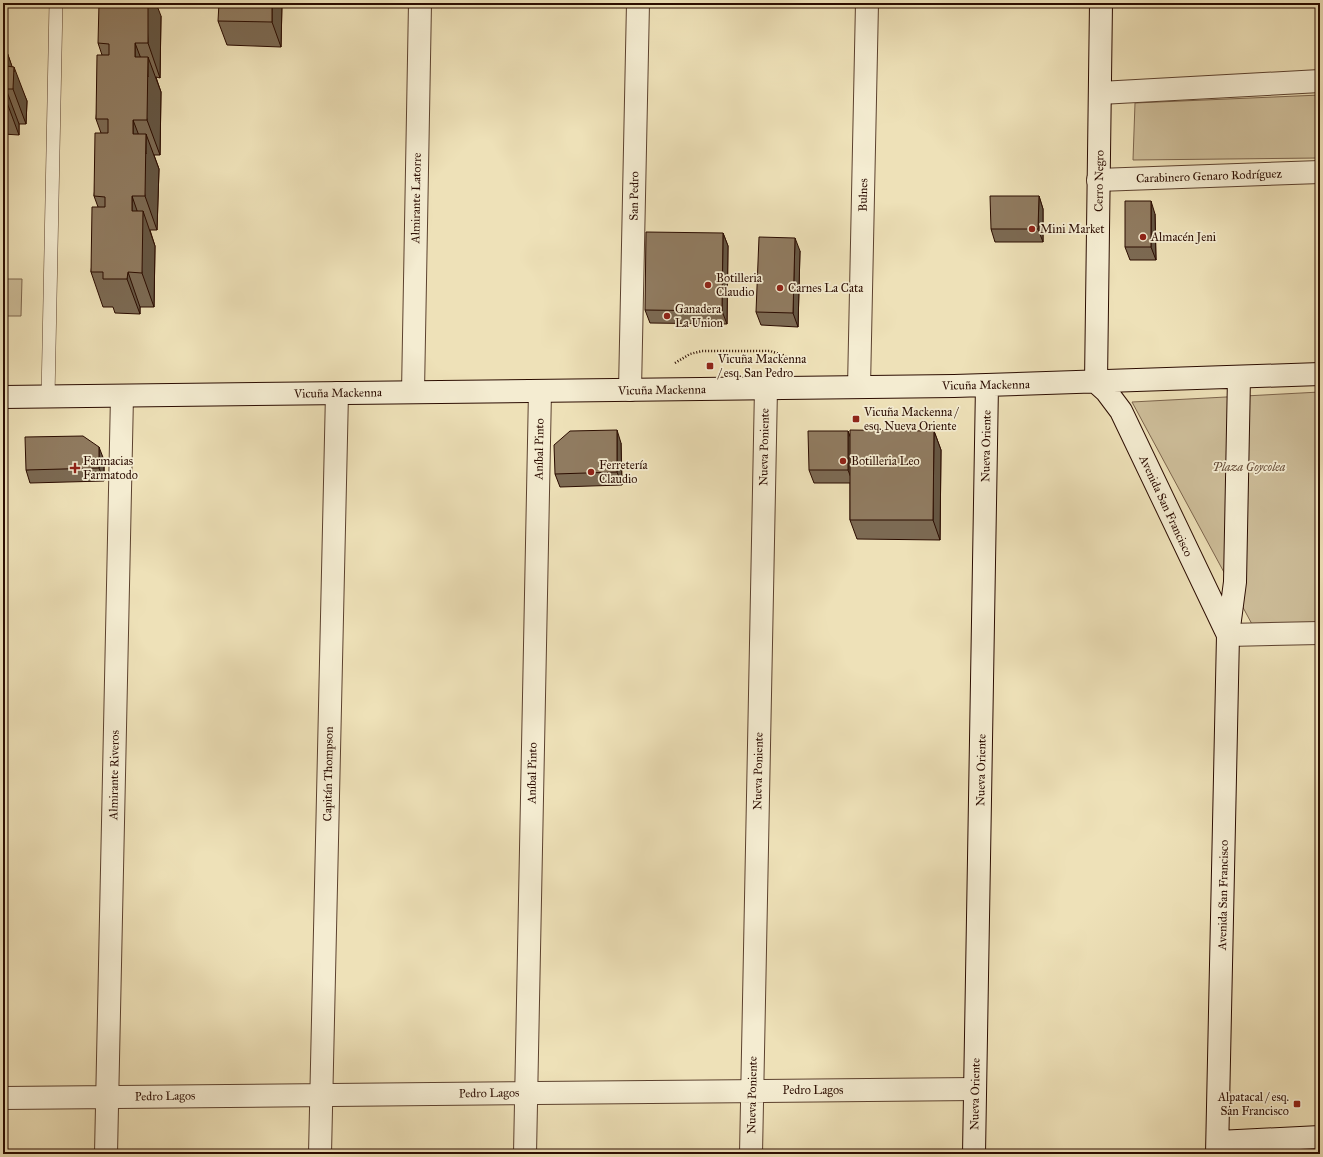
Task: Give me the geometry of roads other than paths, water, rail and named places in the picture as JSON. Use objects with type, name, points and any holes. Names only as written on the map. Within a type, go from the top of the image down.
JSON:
[{"type":"street","name":"Almirante Latorre","points":[[413,392],[420,3]]},
{"type":"street","name":"San Pedro","points":[[630,390],[638,3]]},
{"type":"street","name":"Bulnes","points":[[859,387],[866,3]]},
{"type":"street","name":"Cerro Negro","points":[[1096,382],[1102,3]]},
{"type":"street","points":[[1100,93],[1320,81]]},
{"type":"street","name":"Carabinero Genaro Rodríguez","points":[[1098,180],[1320,172]]},
{"type":"street","name":"Vicuña Mackenna","points":[[3,397],[987,385],[1320,374]]},
{"type":"street","name":"Avenida San Francisco","points":[[1218,1148],[1228,635],[1235,582],[1239,377]]},
{"type":"street","name":"Avenida San Francisco","points":[[1096,382],[1106,391],[1121,411],[1228,635]]},
{"type":"street","name":"Nueva Oriente","points":[[974,1154],[987,385]]},
{"type":"street","name":"Nueva Poniente","points":[[751,1154],[766,388]]},
{"type":"street","name":"Aníbal Pinto","points":[[524,1154],[540,391]]},
{"type":"street","name":"Capitán Thompson","points":[[320,1154],[336,393]]},
{"type":"street","name":"Almirante Riveros","points":[[106,1154],[122,396]]},
{"type":"street","points":[[1228,635],[1320,633]]},
{"type":"street","name":"Pedro Lagos","points":[[3,1098],[975,1089]]},
{"type":"street","points":[[1218,1148],[1320,1138]]},
{"type":"lane","points":[[48,397],[56,3]]},
{"type":"place","name":"Mini Market","points":[[1032,229]]},
{"type":"place","name":"Almacén Jeni","points":[[1143,237]]},
{"type":"place","name":"Botilleria Claudio","points":[[708,285]]},
{"type":"place","name":"Carnes La Cata","points":[[780,288]]},
{"type":"place","name":"Ganadera La Union","points":[[667,316]]},
{"type":"place","name":"Vicuña Mackenna / esq. San Pedro","points":[[710,366]]},
{"type":"place","name":"Vicuña Mackenna / esq. Nueva Oriente","points":[[856,419]]},
{"type":"place","name":"Botilleria Leo","points":[[843,461]]},
{"type":"place","name":"Farmacias Farmatodo","points":[[75,468]]},
{"type":"place","name":"Ferretería Claudio","points":[[591,472]]},
{"type":"place","name":"Alpatacal / esq. San Francisco","points":[[1297,1104]]},
{"type":"park label","name":"Plaza Goycolea","points":[[1249,467]]}]
